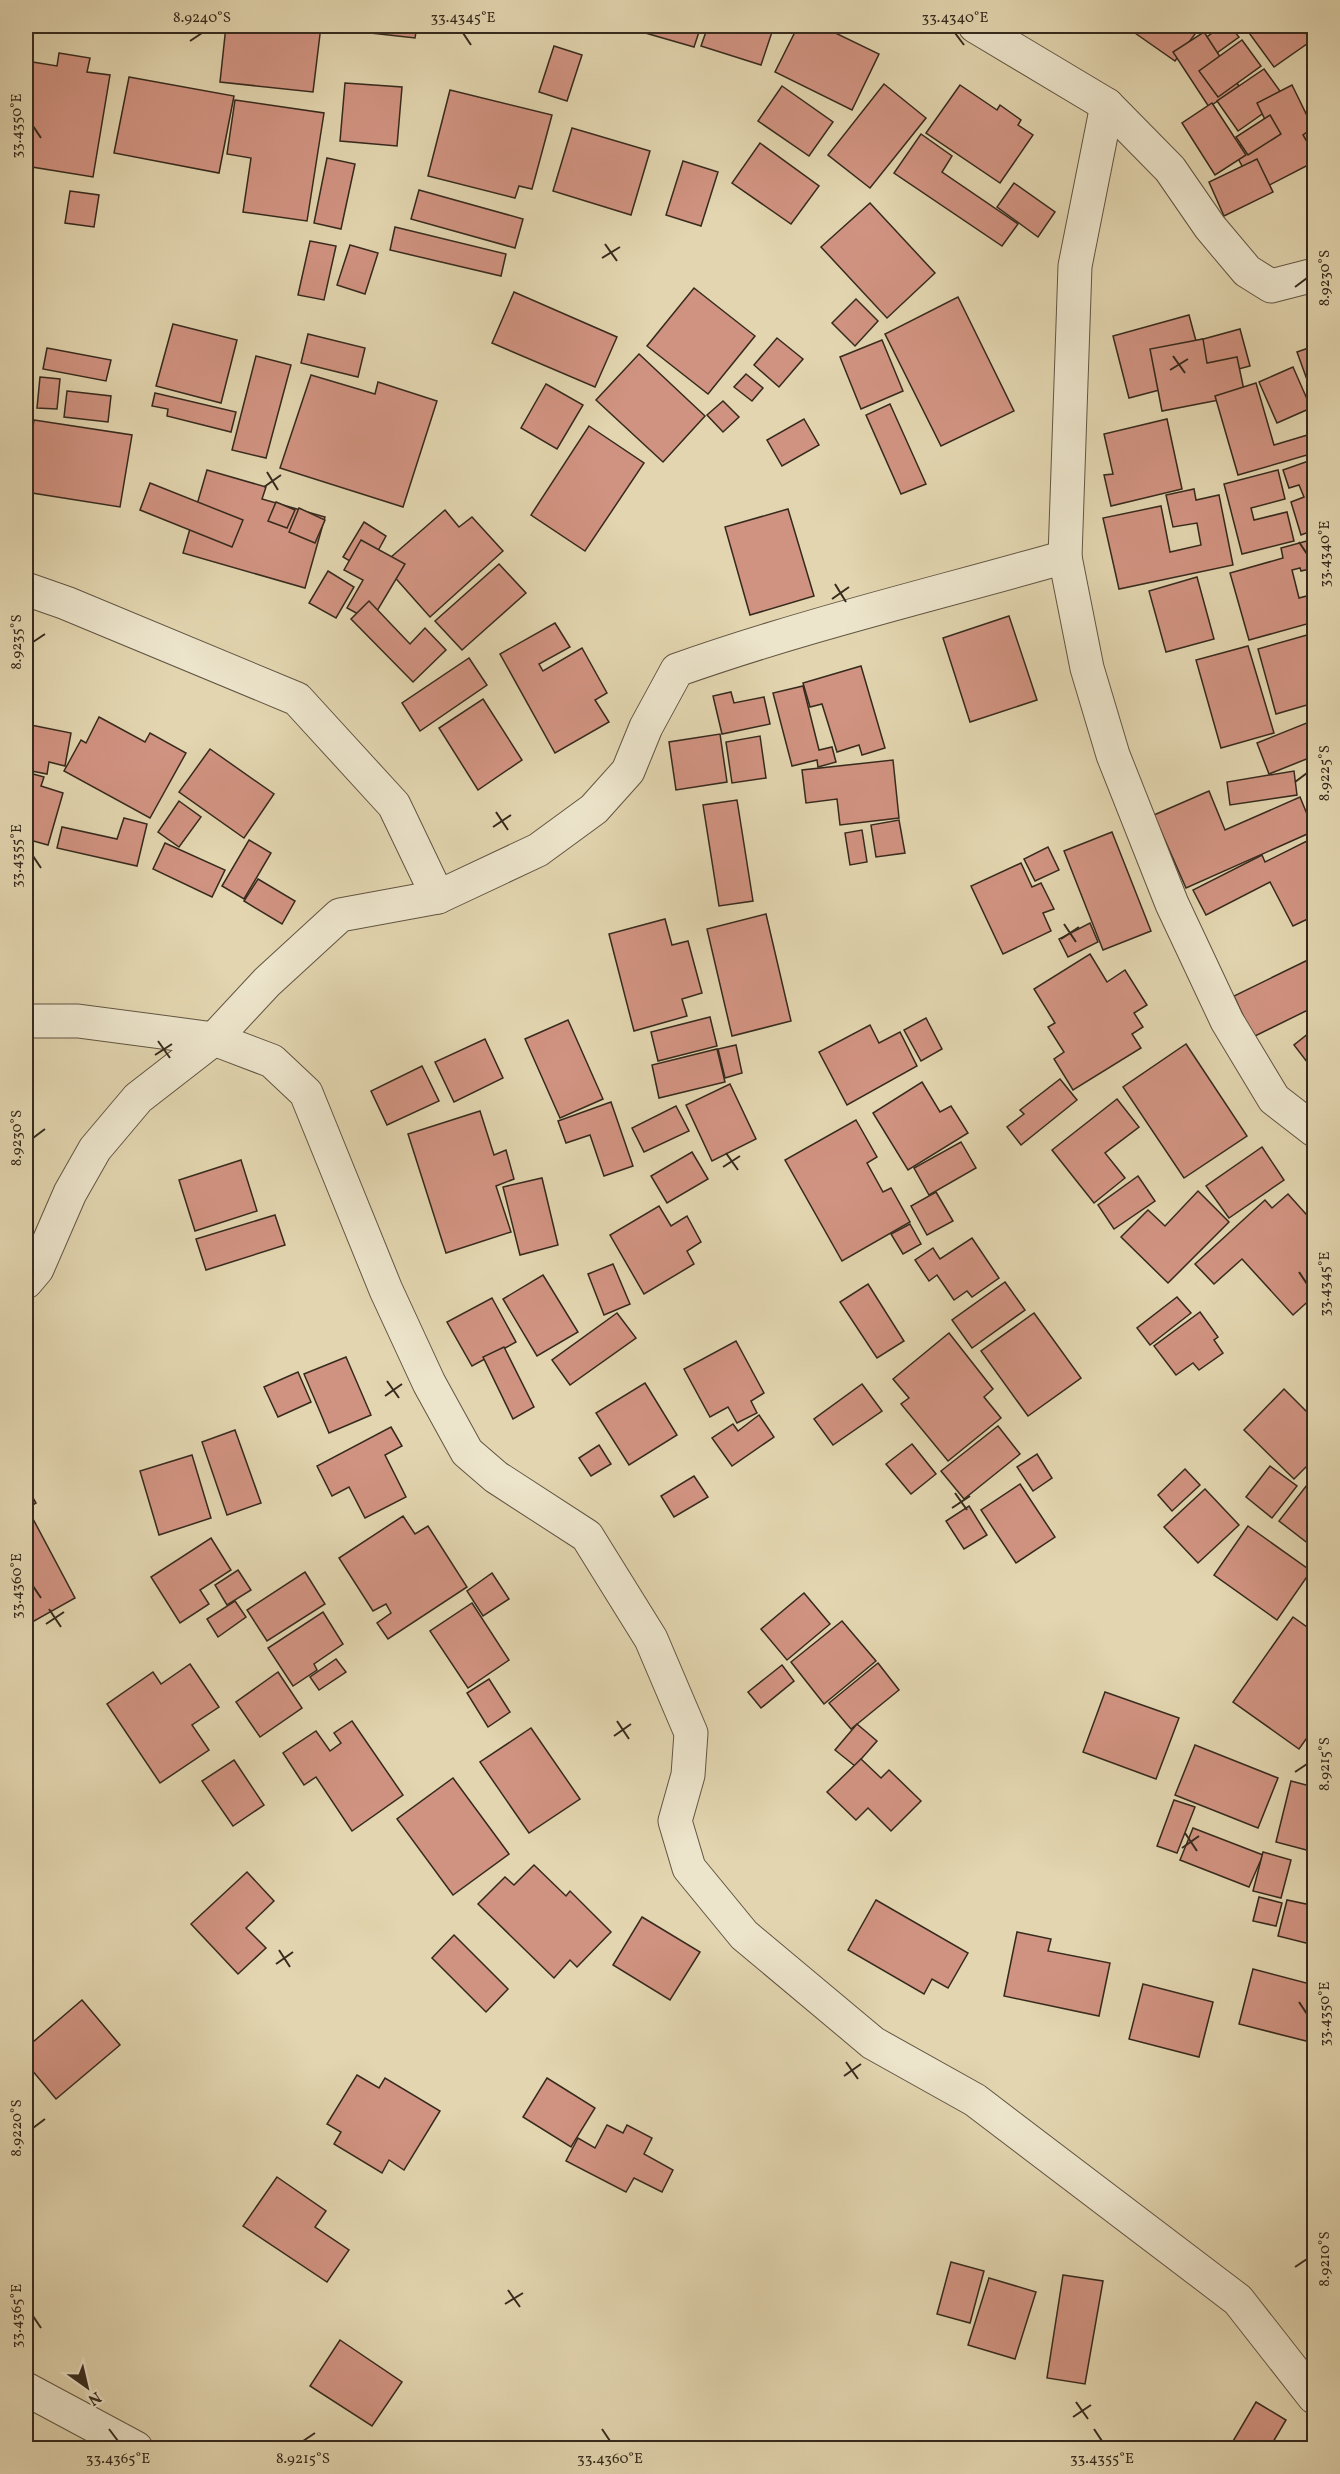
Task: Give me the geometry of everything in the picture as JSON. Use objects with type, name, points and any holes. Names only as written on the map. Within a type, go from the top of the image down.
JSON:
[{"type":"street","points":[[975,26],[1107,105],[1170,169],[1210,227],[1247,271],[1271,286],[1314,275]]},
{"type":"street","points":[[1107,105],[1075,266],[1065,557],[1087,668],[1113,755],[1172,904],[1227,1021],[1274,1099],[1314,1130]]},
{"type":"street","points":[[26,1282],[37,1269],[70,1193],[95,1149],[138,1098],[213,1039],[267,982],[340,915],[438,897],[538,850],[594,809],[628,771],[646,727],[677,670],[803,629],[1065,557]]},
{"type":"street","points":[[26,589],[66,603],[297,699],[394,805],[438,897]]},
{"type":"street","points":[[26,1021],[78,1021],[213,1039],[272,1061],[306,1093],[386,1290],[429,1383],[467,1452],[496,1477],[587,1536],[651,1640],[691,1733],[688,1775],[675,1821],[689,1868],[744,1935],[873,2043],[975,2100],[1238,2300],[1314,2397]]},
{"type":"street","points":[[26,2389],[136,2448]]},
{"type":"building","points":[[226,26],[321,26],[313,92],[220,82]]},
{"type":"building","points":[[354,26],[417,26],[415,38],[353,31]]},
{"type":"building","points":[[621,26],[701,26],[694,47]]},
{"type":"building","points":[[708,26],[774,26],[761,65],[701,46]]},
{"type":"building","points":[[798,26],[821,26],[879,54],[852,110],[775,72]]},
{"type":"building","points":[[1125,26],[1201,26],[1175,61]]},
{"type":"building","points":[[1222,26],[1230,26],[1239,37],[1196,68],[1186,52]]},
{"type":"building","points":[[1244,26],[1301,26],[1311,41],[1274,67]]},
{"type":"building","points":[[1305,26],[1314,26],[1314,33],[1311,35]]},
{"type":"building","points":[[1204,32],[1239,86],[1209,107],[1173,52]]},
{"type":"building","points":[[1242,40],[1261,66],[1218,97],[1199,71]]},
{"type":"building","points":[[554,46],[582,55],[567,101],[539,92]]},
{"type":"building","points":[[59,53],[90,58],[87,72],[110,75],[93,177],[26,166],[26,61],[57,66]]},
{"type":"building","points":[[1264,69],[1285,98],[1238,131],[1217,101]]},
{"type":"building","points":[[129,77],[234,96],[219,173],[114,153]]},
{"type":"building","points":[[345,83],[402,87],[397,146],[340,141]]},
{"type":"building","points":[[884,84],[926,118],[870,188],[828,155]]},
{"type":"building","points":[[960,85],[997,110],[1000,105],[1021,120],[1018,125],[1033,135],[1000,183],[926,133]]},
{"type":"building","points":[[1292,85],[1314,130],[1314,162],[1256,192],[1233,149],[1270,130],[1257,103]]},
{"type":"building","points":[[782,86],[833,122],[809,156],[758,121]]},
{"type":"building","points":[[450,90],[552,115],[532,189],[519,186],[515,198],[428,176]]},
{"type":"building","points":[[235,100],[324,113],[307,221],[243,212],[251,158],[227,154]]},
{"type":"building","points":[[1212,103],[1246,155],[1215,175],[1182,123]]},
{"type":"building","points":[[1270,115],[1281,134],[1248,155],[1236,137]]},
{"type":"building","points":[[1314,127],[1314,154],[1303,135]]},
{"type":"building","points":[[572,128],[650,151],[631,215],[553,191]]},
{"type":"building","points":[[921,134],[952,156],[942,172],[1018,224],[1002,246],[894,173]]},
{"type":"building","points":[[760,143],[819,186],[791,224],[732,183]]},
{"type":"building","points":[[327,158],[355,164],[341,229],[314,223]]},
{"type":"building","points":[[1257,159],[1273,192],[1224,216],[1209,182]]},
{"type":"building","points":[[683,161],[718,172],[701,226],[666,215]]},
{"type":"building","points":[[1014,183],[1055,212],[1038,237],[997,207]]},
{"type":"building","points":[[419,190],[523,219],[515,248],[411,219]]},
{"type":"building","points":[[70,191],[99,195],[94,227],[65,223]]},
{"type":"building","points":[[870,203],[935,273],[887,318],[821,247]]},
{"type":"building","points":[[395,227],[506,254],[501,276],[390,250]]},
{"type":"building","points":[[310,241],[336,246],[324,300],[298,295]]},
{"type":"building","points":[[350,245],[378,253],[365,294],[337,285]]},
{"type":"building","points":[[694,288],[755,336],[708,394],[647,346]]},
{"type":"building","points":[[514,292],[617,337],[595,387],[492,343]]},
{"type":"building","points":[[958,297],[1014,411],[941,446],[885,334]]},
{"type":"building","points":[[856,299],[878,321],[855,346],[832,323]]},
{"type":"building","points":[[1189,315],[1196,341],[1240,329],[1250,366],[1129,398],[1113,336]]},
{"type":"building","points":[[173,324],[237,340],[221,403],[156,386]]},
{"type":"building","points":[[308,334],[365,348],[358,377],[301,363]]},
{"type":"building","points":[[777,338],[803,359],[779,387],[754,365]]},
{"type":"building","points":[[1203,339],[1207,363],[1237,357],[1245,395],[1162,411],[1150,349]]},
{"type":"building","points":[[882,340],[903,391],[861,409],[840,357]]},
{"type":"building","points":[[1314,346],[1314,399],[1297,352]]},
{"type":"building","points":[[47,348],[111,360],[106,381],[43,369]]},
{"type":"building","points":[[639,354],[705,416],[663,462],[596,400]]},
{"type":"building","points":[[256,356],[291,365],[266,458],[232,450]]},
{"type":"building","points":[[1293,367],[1311,408],[1277,423],[1259,382]]},
{"type":"building","points":[[746,374],[763,388],[752,401],[734,387]]},
{"type":"building","points":[[311,375],[375,394],[378,382],[437,401],[403,507],[280,468]]},
{"type":"building","points":[[40,377],[60,379],[57,409],[37,408]]},
{"type":"building","points":[[1256,383],[1274,445],[1314,433],[1314,453],[1238,475],[1215,396]]},
{"type":"building","points":[[546,384],[583,405],[557,449],[521,428]]},
{"type":"building","points":[[67,391],[111,396],[108,422],[64,417]]},
{"type":"building","points":[[155,393],[236,412],[231,432],[167,416],[168,409],[152,406]]},
{"type":"building","points":[[723,401],[739,417],[723,432],[707,415]]},
{"type":"building","points":[[890,404],[926,484],[901,494],[866,415]]},
{"type":"building","points":[[804,419],[819,445],[782,466],[767,440]]},
{"type":"building","points":[[1167,419],[1182,489],[1111,506],[1104,475],[1113,474],[1104,434]]},
{"type":"building","points":[[34,420],[132,435],[120,507],[26,492],[26,469]]},
{"type":"building","points":[[589,426],[644,463],[585,551],[531,515]]},
{"type":"building","points":[[1314,459],[1314,530],[1301,535],[1291,502],[1304,497],[1299,485],[1289,488],[1283,470]]},
{"type":"building","points":[[207,470],[266,487],[262,499],[325,517],[305,588],[183,553]]},
{"type":"building","points":[[1278,470],[1285,499],[1251,508],[1254,520],[1287,512],[1294,541],[1242,554],[1224,484]]},
{"type":"building","points":[[150,483],[243,520],[232,547],[140,510]]},
{"type":"building","points":[[1194,489],[1196,500],[1219,495],[1233,565],[1119,589],[1103,518],[1161,506],[1170,552],[1201,545],[1197,523],[1173,527],[1166,495]]},
{"type":"building","points":[[276,502],[295,510],[287,528],[268,521]]},
{"type":"building","points":[[299,508],[325,520],[315,543],[289,532]]},
{"type":"building","points":[[788,509],[814,596],[750,615],[725,527]]},
{"type":"building","points":[[445,510],[459,527],[472,517],[503,551],[430,617],[383,564]]},
{"type":"building","points":[[364,522],[386,536],[367,571],[343,557]]},
{"type":"building","points":[[1314,539],[1314,568],[1301,571],[1300,568],[1292,570],[1299,598],[1314,594],[1314,622],[1249,640],[1230,573],[1283,558],[1281,548]]},
{"type":"building","points":[[361,540],[405,564],[371,621],[347,608],[363,580],[344,570]]},
{"type":"building","points":[[499,564],[526,593],[462,650],[435,621]]},
{"type":"building","points":[[328,571],[354,587],[336,618],[309,603]]},
{"type":"building","points":[[1197,577],[1214,639],[1166,652],[1149,591]]},
{"type":"building","points":[[369,601],[410,644],[425,628],[446,650],[413,682],[351,619]]},
{"type":"building","points":[[1009,616],[1037,700],[970,722],[943,638]]},
{"type":"building","points":[[555,623],[570,647],[539,664],[543,671],[582,648],[607,693],[595,700],[609,722],[555,753],[500,654]]},
{"type":"building","points":[[1314,633],[1314,703],[1276,714],[1258,649]]},
{"type":"building","points":[[1248,646],[1274,733],[1221,748],[1196,660]]},
{"type":"building","points":[[469,658],[487,685],[420,731],[402,703]]},
{"type":"building","points":[[861,666],[885,748],[862,755],[859,745],[837,752],[822,704],[810,707],[803,683]]},
{"type":"building","points":[[803,686],[819,750],[832,747],[836,762],[818,767],[817,760],[792,766],[773,693]]},
{"type":"building","points":[[731,692],[734,703],[764,697],[770,724],[722,734],[713,696]]},
{"type":"building","points":[[483,699],[522,760],[478,790],[439,728]]},
{"type":"building","points":[[99,717],[145,742],[150,733],[186,753],[150,818],[64,771],[81,740],[86,743]]},
{"type":"building","points":[[1314,720],[1314,756],[1269,774],[1257,743]]},
{"type":"building","points":[[26,724],[71,733],[65,766],[49,762],[47,774],[26,770]]},
{"type":"building","points":[[720,734],[727,782],[676,790],[669,742]]},
{"type":"building","points":[[760,736],[766,778],[732,783],[726,742]]},
{"type":"building","points":[[210,749],[274,794],[244,838],[179,792]]},
{"type":"building","points":[[893,760],[899,818],[840,825],[837,799],[806,803],[802,770]]},
{"type":"building","points":[[1294,771],[1297,795],[1230,805],[1227,782]]},
{"type":"building","points":[[26,772],[44,777],[41,786],[63,793],[48,845],[26,839]]},
{"type":"building","points":[[1209,791],[1225,830],[1300,797],[1314,831],[1186,888],[1154,815]]},
{"type":"building","points":[[737,800],[753,901],[719,906],[703,805]]},
{"type":"building","points":[[179,801],[201,817],[179,847],[158,832]]},
{"type":"building","points":[[124,818],[147,824],[137,866],[57,848],[62,827],[117,839]]},
{"type":"building","points":[[899,820],[905,853],[876,857],[871,825]]},
{"type":"building","points":[[862,830],[867,862],[850,865],[845,833]]},
{"type":"building","points":[[1112,832],[1151,931],[1103,950],[1064,851]]},
{"type":"building","points":[[1313,838],[1314,916],[1293,926],[1270,882],[1206,915],[1193,890],[1262,855],[1265,862]]},
{"type":"building","points":[[249,840],[271,853],[244,899],[222,886]]},
{"type":"building","points":[[165,843],[225,870],[212,897],[153,869]]},
{"type":"building","points":[[1048,847],[1059,870],[1035,881],[1024,859]]},
{"type":"building","points":[[1021,863],[1032,887],[1041,883],[1054,909],[1043,913],[1051,931],[1003,954],[971,886]]},
{"type":"building","points":[[258,879],[295,901],[282,924],[244,901]]},
{"type":"building","points":[[766,914],[791,1021],[732,1036],[707,929]]},
{"type":"building","points":[[665,919],[672,945],[688,941],[702,993],[682,999],[687,1016],[634,1031],[609,934]]},
{"type":"building","points":[[1090,923],[1098,942],[1068,957],[1059,939]]},
{"type":"building","points":[[1090,954],[1107,982],[1125,970],[1147,1005],[1134,1013],[1143,1027],[1132,1034],[1141,1048],[1073,1090],[1054,1059],[1064,1052],[1048,1027],[1055,1023],[1034,989]]},
{"type":"building","points":[[1314,957],[1314,1007],[1253,1037],[1234,996]]},
{"type":"building","points":[[710,1017],[717,1046],[658,1061],[651,1032]]},
{"type":"building","points":[[926,1018],[942,1049],[921,1061],[904,1030]]},
{"type":"building","points":[[568,1020],[603,1099],[560,1118],[525,1039]]},
{"type":"building","points":[[870,1025],[879,1043],[900,1032],[917,1066],[847,1105],[819,1052]]},
{"type":"building","points":[[1314,1029],[1314,1071],[1294,1045]]},
{"type":"building","points":[[485,1039],[503,1078],[454,1102],[435,1062]]},
{"type":"building","points":[[1186,1044],[1247,1136],[1184,1178],[1123,1087]]},
{"type":"building","points":[[736,1045],[742,1073],[725,1078],[718,1049]]},
{"type":"building","points":[[717,1049],[725,1082],[659,1098],[652,1065]]},
{"type":"building","points":[[422,1066],[439,1101],[387,1125],[371,1091]]},
{"type":"building","points":[[1060,1079],[1077,1100],[1021,1145],[1007,1127],[1024,1114],[1020,1110]]},
{"type":"building","points":[[922,1082],[940,1112],[951,1106],[968,1133],[908,1170],[873,1113]]},
{"type":"building","points":[[730,1084],[756,1139],[712,1161],[686,1105]]},
{"type":"building","points":[[1117,1099],[1139,1127],[1105,1153],[1125,1178],[1094,1203],[1052,1150]]},
{"type":"building","points":[[611,1102],[633,1166],[604,1176],[590,1135],[566,1143],[558,1121]]},
{"type":"building","points":[[676,1106],[689,1131],[644,1152],[632,1128]]},
{"type":"building","points":[[480,1111],[494,1155],[506,1150],[514,1179],[496,1186],[511,1232],[446,1253],[408,1134]]},
{"type":"building","points":[[856,1120],[877,1157],[867,1163],[883,1192],[891,1188],[910,1222],[842,1261],[785,1160]]},
{"type":"building","points":[[961,1142],[976,1168],[929,1195],[914,1168]]},
{"type":"building","points":[[1262,1147],[1284,1180],[1229,1218],[1206,1186]]},
{"type":"building","points":[[692,1152],[708,1179],[667,1203],[651,1176]]},
{"type":"building","points":[[241,1160],[257,1211],[195,1231],[179,1180]]},
{"type":"building","points":[[1138,1176],[1155,1201],[1114,1229],[1098,1205]]},
{"type":"building","points":[[542,1178],[558,1245],[520,1255],[503,1187]]},
{"type":"building","points":[[1198,1191],[1229,1222],[1168,1283],[1121,1237],[1148,1210],[1165,1226]]},
{"type":"building","points":[[936,1192],[953,1221],[927,1235],[911,1206]]},
{"type":"building","points":[[1288,1194],[1314,1223],[1314,1296],[1293,1315],[1242,1259],[1214,1284],[1195,1264],[1265,1200],[1272,1208]]},
{"type":"building","points":[[659,1206],[671,1226],[687,1216],[701,1242],[687,1251],[694,1264],[644,1294],[610,1235]]},
{"type":"building","points":[[275,1215],[285,1245],[206,1270],[196,1239]]},
{"type":"building","points":[[910,1224],[921,1244],[903,1254],[891,1234]]},
{"type":"building","points":[[972,1238],[999,1278],[972,1297],[967,1291],[954,1300],[937,1275],[929,1281],[915,1260],[933,1248],[940,1259]]},
{"type":"building","points":[[613,1264],[630,1304],[604,1315],[588,1274]]},
{"type":"building","points":[[543,1275],[578,1332],[537,1356],[503,1299]]},
{"type":"building","points":[[1005,1282],[1025,1310],[972,1348],[952,1320]]},
{"type":"building","points":[[868,1284],[904,1341],[877,1358],[840,1302]]},
{"type":"building","points":[[1177,1297],[1191,1313],[1150,1345],[1137,1328]]},
{"type":"building","points":[[492,1298],[516,1342],[472,1366],[447,1322]]},
{"type":"building","points":[[1200,1312],[1218,1337],[1214,1340],[1223,1353],[1199,1370],[1193,1363],[1176,1375],[1154,1346]]},
{"type":"building","points":[[617,1313],[636,1338],[570,1385],[552,1360]]},
{"type":"building","points":[[1034,1313],[1081,1378],[1028,1416],[981,1351]]},
{"type":"building","points":[[949,1333],[993,1389],[984,1397],[1001,1418],[948,1461],[901,1404],[909,1398],[893,1379]]},
{"type":"building","points":[[736,1341],[764,1393],[751,1401],[757,1413],[737,1423],[728,1407],[710,1417],[684,1369]]},
{"type":"building","points":[[504,1347],[534,1407],[513,1419],[483,1357]]},
{"type":"building","points":[[346,1357],[371,1415],[329,1433],[304,1374]]},
{"type":"building","points":[[298,1372],[311,1402],[278,1417],[264,1387]]},
{"type":"building","points":[[645,1383],[677,1435],[629,1465],[596,1413]]},
{"type":"building","points":[[862,1384],[882,1411],[833,1445],[814,1419]]},
{"type":"building","points":[[1284,1389],[1314,1419],[1314,1459],[1294,1479],[1244,1430]]},
{"type":"building","points":[[759,1415],[774,1437],[732,1466],[712,1438],[733,1424],[738,1431]]},
{"type":"building","points":[[998,1426],[1020,1454],[964,1499],[941,1471]]},
{"type":"building","points":[[391,1427],[402,1446],[385,1455],[406,1497],[365,1518],[349,1487],[332,1496],[317,1466]]},
{"type":"building","points":[[235,1430],[261,1503],[227,1515],[202,1442]]},
{"type":"building","points":[[912,1444],[936,1474],[911,1494],[886,1464]]},
{"type":"building","points":[[599,1445],[611,1464],[591,1476],[579,1458]]},
{"type":"building","points":[[1037,1454],[1052,1478],[1033,1491],[1017,1467]]},
{"type":"building","points":[[192,1455],[211,1518],[159,1535],[140,1471]]},
{"type":"building","points":[[1270,1466],[1297,1486],[1272,1518],[1246,1497]]},
{"type":"building","points":[[1185,1469],[1200,1485],[1172,1511],[1158,1495]]},
{"type":"building","points":[[694,1476],[708,1497],[674,1517],[661,1496]]},
{"type":"building","points":[[1314,1476],[1314,1548],[1279,1521]]},
{"type":"building","points":[[1020,1484],[1055,1537],[1016,1563],[981,1510]]},
{"type":"building","points":[[26,1486],[36,1503],[26,1509]]},
{"type":"building","points":[[1205,1489],[1239,1525],[1198,1563],[1164,1527]]},
{"type":"building","points":[[969,1506],[987,1535],[964,1549],[946,1521]]},
{"type":"building","points":[[403,1516],[415,1534],[428,1526],[467,1587],[388,1639],[377,1623],[391,1613],[386,1604],[373,1611],[339,1558]]},
{"type":"building","points":[[32,1517],[75,1598],[27,1625],[26,1521]]},
{"type":"building","points":[[1248,1526],[1311,1571],[1277,1620],[1214,1575]]},
{"type":"building","points":[[211,1538],[231,1570],[200,1590],[209,1604],[180,1623],[151,1577]]},
{"type":"building","points":[[238,1570],[251,1590],[227,1605],[215,1585]]},
{"type":"building","points":[[305,1572],[325,1604],[267,1641],[247,1610]]},
{"type":"building","points":[[492,1573],[509,1599],[483,1616],[467,1591]]},
{"type":"building","points":[[804,1593],[830,1624],[787,1660],[761,1629]]},
{"type":"building","points":[[235,1601],[246,1617],[218,1637],[207,1619]]},
{"type":"building","points":[[472,1603],[509,1660],[468,1688],[430,1631]]},
{"type":"building","points":[[323,1612],[343,1644],[314,1664],[317,1670],[293,1686],[268,1648]]},
{"type":"building","points":[[1293,1617],[1314,1632],[1314,1728],[1299,1749],[1233,1702]]},
{"type":"building","points":[[842,1621],[876,1661],[824,1704],[791,1662]]},
{"type":"building","points":[[336,1659],[346,1672],[319,1690],[310,1677]]},
{"type":"building","points":[[878,1663],[899,1690],[851,1729],[829,1703]]},
{"type":"building","points":[[190,1664],[219,1707],[192,1725],[209,1750],[160,1783],[107,1704],[153,1672],[161,1684]]},
{"type":"building","points":[[782,1665],[794,1681],[761,1708],[748,1692]]},
{"type":"building","points":[[278,1672],[302,1708],[260,1737],[236,1702]]},
{"type":"building","points":[[489,1679],[510,1712],[488,1727],[467,1693]]},
{"type":"building","points":[[1105,1692],[1179,1718],[1156,1779],[1083,1752]]},
{"type":"building","points":[[352,1721],[403,1795],[352,1831],[316,1777],[304,1785],[283,1753],[316,1731],[330,1751],[341,1743],[334,1733]]},
{"type":"building","points":[[857,1724],[877,1741],[855,1766],[835,1750]]},
{"type":"building","points":[[531,1728],[580,1799],[529,1833],[480,1762]]},
{"type":"building","points":[[1195,1745],[1278,1778],[1258,1828],[1175,1795]]},
{"type":"building","points":[[861,1759],[881,1778],[889,1770],[921,1801],[891,1831],[868,1808],[856,1820],[827,1792]]},
{"type":"building","points":[[234,1760],[264,1805],[233,1826],[202,1781]]},
{"type":"building","points":[[453,1778],[509,1854],[453,1895],[397,1819]]},
{"type":"building","points":[[1291,1781],[1314,1787],[1314,1852],[1276,1842]]},
{"type":"building","points":[[1174,1800],[1195,1807],[1177,1853],[1157,1846]]},
{"type":"building","points":[[1193,1828],[1263,1855],[1249,1887],[1180,1860]]},
{"type":"building","points":[[1263,1852],[1291,1860],[1281,1898],[1253,1891]]},
{"type":"building","points":[[534,1865],[566,1896],[570,1891],[611,1932],[577,1967],[570,1960],[554,1978],[478,1904],[505,1877],[514,1885]]},
{"type":"building","points":[[247,1872],[274,1901],[246,1928],[266,1948],[238,1974],[191,1924]]},
{"type":"building","points":[[1314,1893],[1314,1945],[1278,1936],[1287,1900],[1311,1905]]},
{"type":"building","points":[[1259,1897],[1282,1903],[1276,1926],[1253,1921]]},
{"type":"building","points":[[876,1900],[968,1953],[948,1988],[932,1979],[924,1994],[848,1950]]},
{"type":"building","points":[[642,1917],[700,1952],[670,2000],[613,1965]]},
{"type":"building","points":[[1017,1932],[1051,1939],[1048,1951],[1110,1963],[1099,2016],[1004,1996]]},
{"type":"building","points":[[454,1935],[508,1989],[486,2012],[432,1958]]},
{"type":"building","points":[[1253,1969],[1314,1985],[1314,2043],[1239,2024]]},
{"type":"building","points":[[1143,1984],[1213,2002],[1199,2057],[1129,2039]]},
{"type":"building","points":[[82,2000],[120,2045],[56,2099],[26,2063],[26,2048]]},
{"type":"building","points":[[357,2075],[379,2088],[385,2078],[440,2111],[404,2170],[389,2160],[382,2173],[334,2144],[341,2132],[327,2124]]},
{"type":"building","points":[[547,2078],[595,2108],[571,2147],[523,2117]]},
{"type":"building","points":[[607,2125],[623,2133],[627,2125],[652,2138],[644,2154],[673,2170],[662,2192],[634,2178],[626,2192],[566,2161],[578,2138],[595,2148]]},
{"type":"building","points":[[277,2177],[326,2211],[315,2227],[349,2250],[327,2282],[243,2226]]},
{"type":"building","points":[[951,2262],[984,2271],[970,2323],[937,2314]]},
{"type":"building","points":[[1063,2275],[1103,2281],[1085,2384],[1047,2378]]},
{"type":"building","points":[[989,2278],[1036,2292],[1015,2359],[968,2345]]},
{"type":"building","points":[[340,2340],[402,2382],[372,2426],[310,2386]]},
{"type":"building","points":[[1256,2402],[1286,2420],[1273,2442],[1284,2448],[1229,2448]]}]
